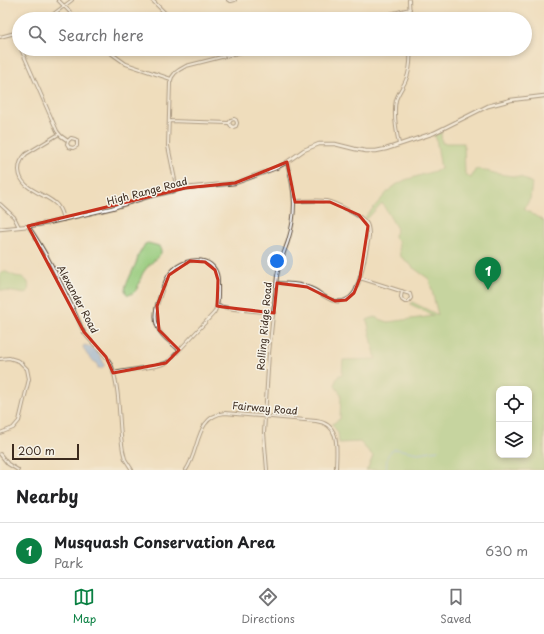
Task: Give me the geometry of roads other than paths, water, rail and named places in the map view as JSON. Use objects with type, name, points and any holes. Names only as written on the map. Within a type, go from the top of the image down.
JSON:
[{"type":"street","points":[[58,0],[70,12]]},
{"type":"street","points":[[56,12],[72,0]]},
{"type":"street","points":[[152,0],[164,12]]},
{"type":"street","points":[[228,0],[235,0]]},
{"type":"street","points":[[401,12],[410,10],[409,0]]},
{"type":"street","points":[[0,37],[12,34]]},
{"type":"street","points":[[24,56],[59,134],[68,141],[67,144],[70,148],[77,146],[75,139],[71,138],[68,141]]},
{"type":"street","points":[[115,56],[126,64],[171,79]]},
{"type":"street","points":[[177,190],[168,147],[171,79],[175,73],[186,66],[225,56]]},
{"type":"street","points":[[399,144],[395,107],[409,70],[410,56]]},
{"type":"street","name":"High Range Road","points":[[0,229],[63,220],[190,187],[235,183],[271,170],[287,162],[309,147],[319,144],[335,144],[371,151],[381,150],[439,131],[488,106],[511,100],[544,96]]},
{"type":"street","points":[[169,121],[230,123]]},
{"type":"street","points":[[59,134],[26,154],[20,162],[19,170],[22,180],[27,186],[53,201],[58,206],[63,220]]},
{"type":"street","name":"Rolling Ridge Road","points":[[267,470],[264,433],[269,353],[276,283],[278,271],[292,226],[295,201],[287,162]]},
{"type":"street","points":[[276,283],[294,284],[307,287],[330,300],[338,301],[346,300],[353,295],[360,278],[369,231],[365,221],[359,216],[330,202],[295,201]]},
{"type":"street","points":[[0,204],[14,217],[19,227]]},
{"type":"street","name":"Alexander Road","points":[[28,226],[72,305],[84,332],[110,362],[116,388],[123,451],[125,459],[132,470]]},
{"type":"street","points":[[113,373],[161,365],[168,361],[179,350],[214,313],[217,306],[218,277],[210,264],[199,260],[190,261],[171,272],[164,283],[156,306],[156,325],[161,333],[179,350]]},
{"type":"street","points":[[360,278],[402,291],[410,294],[411,298],[408,302],[402,300],[402,291]]},
{"type":"street","points":[[217,306],[274,313]]},
{"type":"street","points":[[0,359],[10,358],[20,361],[24,364],[29,379],[19,421],[13,428],[0,433]]},
{"type":"street","name":"Fairway Road","points":[[186,470],[193,459],[202,428],[210,418],[225,413],[324,422],[329,425],[336,436],[336,470]]},
{"type":"street","points":[[0,454],[8,464],[18,470]]},
{"type":"water","points":[[85,345],[99,355],[104,364],[102,368],[98,368],[97,363],[87,354],[83,347]]},
{"type":"waterway","points":[[386,470],[388,455],[396,449],[418,453],[438,450]]},
{"type":"place","name":"Musquash Conservation Area","points":[[488,290]]}]
